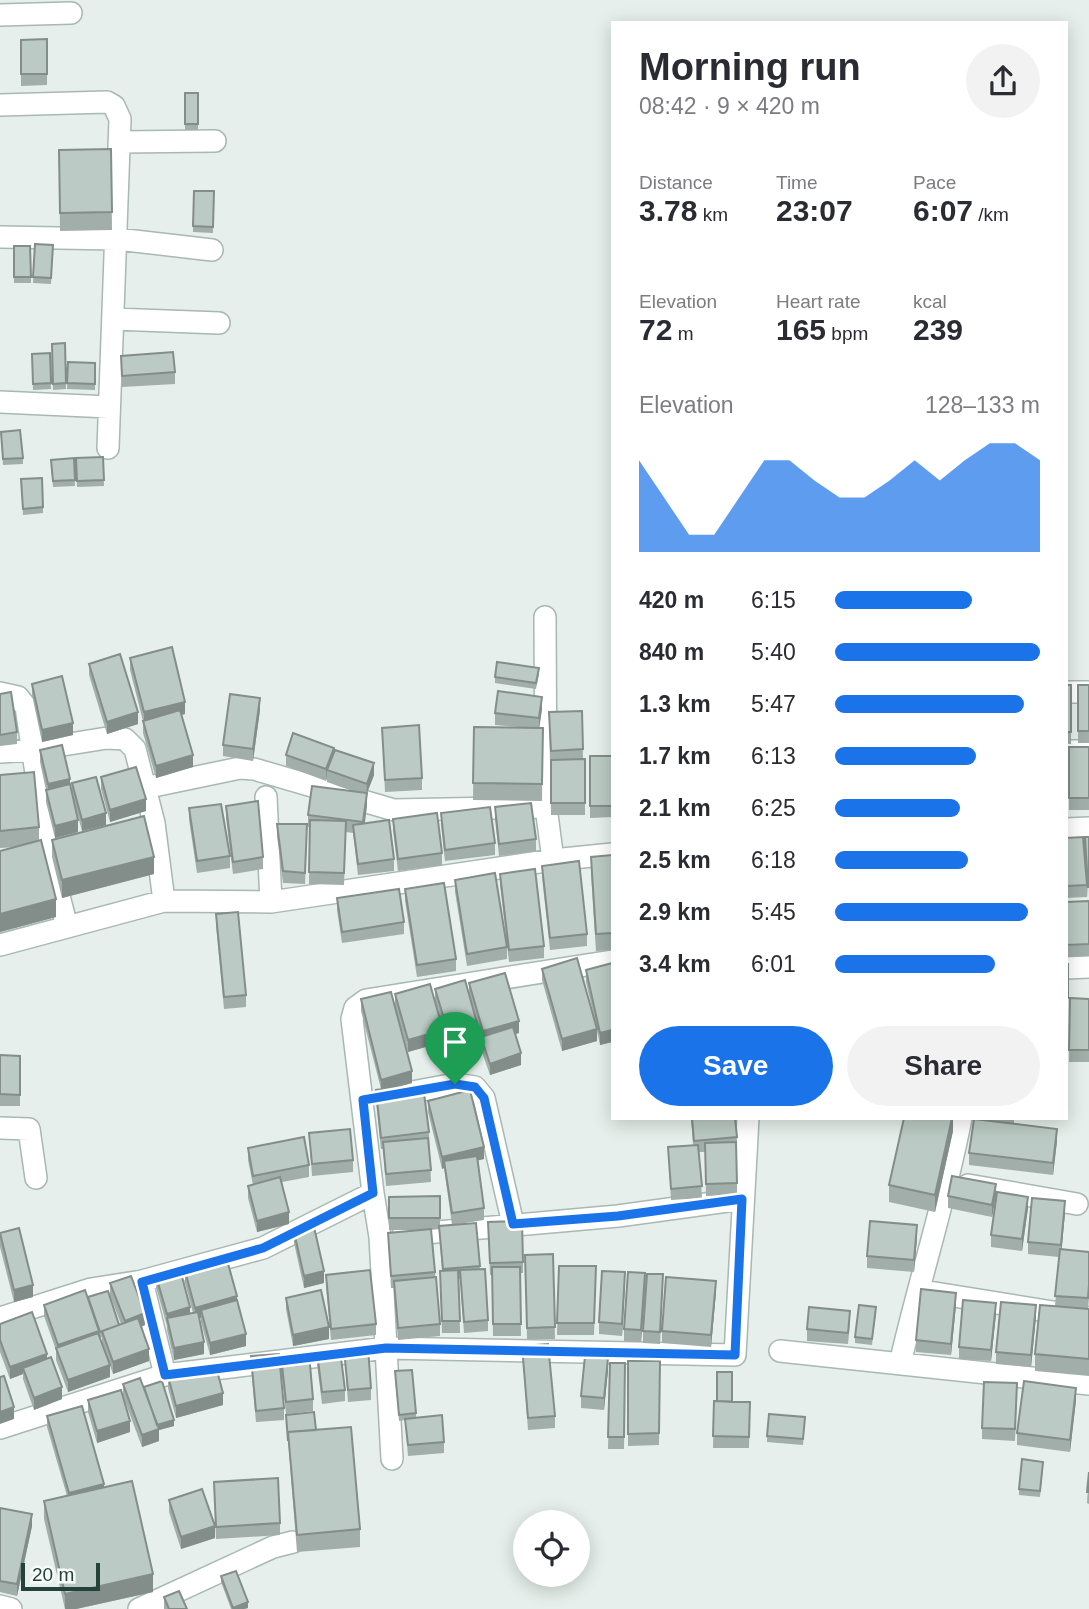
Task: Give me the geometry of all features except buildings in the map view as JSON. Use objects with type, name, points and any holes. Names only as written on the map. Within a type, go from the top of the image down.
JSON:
[{"type":"street","points":[[0,15],[71,13]]},
{"type":"street","points":[[0,105],[107,102],[114,106],[120,119],[108,448]]},
{"type":"street","points":[[120,142],[215,141]]},
{"type":"street","points":[[0,237],[117,239],[212,250]]},
{"type":"street","points":[[114,318],[219,323]]},
{"type":"street","points":[[0,402],[109,407]]},
{"type":"street","points":[[545,617],[545,807],[553,860]]},
{"type":"street","points":[[1068,692],[1089,692]]},
{"type":"street","points":[[0,693],[18,697],[26,707],[48,853],[67,927]]},
{"type":"street","points":[[0,752],[32,750],[107,738],[125,739],[135,749],[164,901]]},
{"type":"street","points":[[1068,751],[1089,751]]},
{"type":"street","points":[[545,766],[572,765]]},
{"type":"street","points":[[144,788],[240,768],[254,769],[394,810],[545,807]]},
{"type":"street","points":[[266,797],[271,902]]},
{"type":"street","points":[[1068,829],[1089,828]]},
{"type":"street","points":[[24,857],[74,845]]},
{"type":"street","points":[[0,945],[164,901],[271,902],[553,860],[611,854]]},
{"type":"street","points":[[392,1460],[380,1237],[352,1019],[355,1008],[366,1000],[611,961]]},
{"type":"street","points":[[1068,968],[1089,967]]},
{"type":"street","points":[[363,1100],[455,1084],[475,1087],[484,1098],[513,1224]]},
{"type":"street","points":[[0,1428],[165,1375],[386,1348],[735,1355],[748,1120]]},
{"type":"street","points":[[900,1364],[917,1290],[949,1182],[961,1120]]},
{"type":"street","points":[[0,1128],[29,1129],[36,1178]]},
{"type":"street","points":[[949,1182],[1077,1204]]},
{"type":"street","points":[[0,1318],[91,1289],[142,1282],[263,1248],[373,1193]]},
{"type":"street","points":[[380,1237],[618,1216],[742,1199]]},
{"type":"street","points":[[142,1282],[165,1375]]},
{"type":"street","points":[[917,1290],[1089,1318]]},
{"type":"street","points":[[780,1350],[1089,1384]]},
{"type":"street","points":[[139,1609],[273,1546],[293,1542]]},
{"type":"street","points":[[0,1606],[11,1609]]},
{"type":"route","points":[[455,1084],[475,1087],[484,1098],[513,1224],[618,1216],[742,1199],[735,1355],[386,1348],[165,1375],[142,1282],[263,1248],[373,1193],[363,1100],[455,1084]]}]
